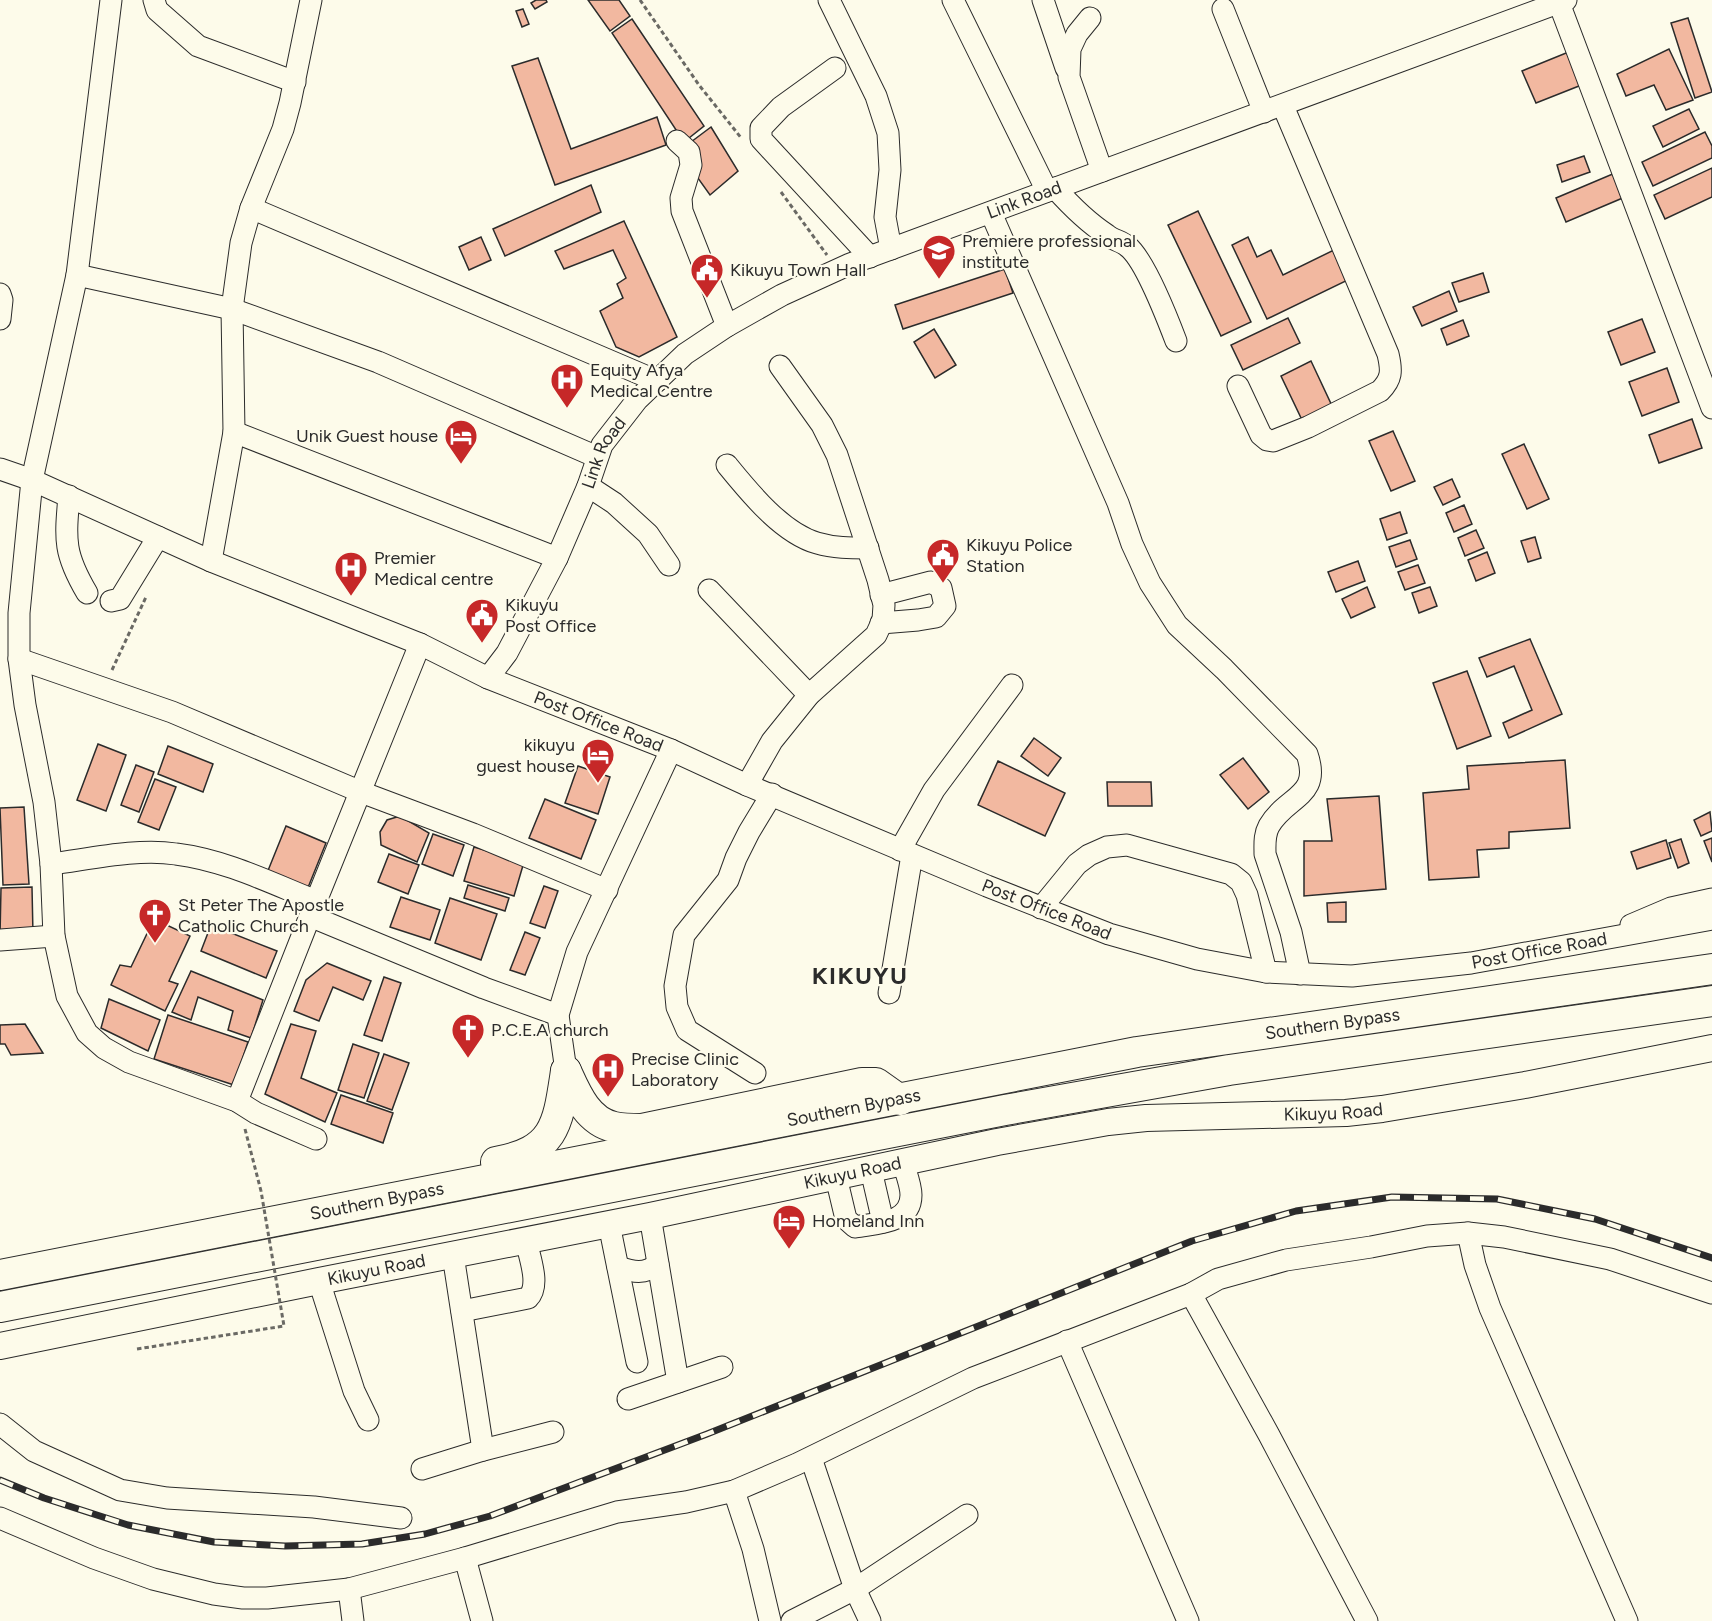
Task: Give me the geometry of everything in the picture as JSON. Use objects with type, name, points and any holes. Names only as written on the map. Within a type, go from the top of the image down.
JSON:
[{"type":"highway","name":"Southern Bypass","points":[[0,1275],[1137,1052],[1712,969]]},
{"type":"highway","name":"Southern Bypass","points":[[0,1307],[1005,1110],[1229,1070],[1712,1001]]},
{"type":"highway","points":[[567,1071],[585,1108],[603,1124],[614,1127],[642,1129],[862,1083],[876,1083],[900,1100]]},
{"type":"highway","points":[[330,1210],[351,1191],[372,1184],[508,1160],[540,1146],[552,1131],[559,1116],[567,1071]]},
{"type":"main road","name":"Kikuyu Road","points":[[0,1346],[650,1216],[1053,1132],[1146,1118],[1346,1113],[1383,1109],[1525,1085],[1712,1048]]},
{"type":"street","points":[[111,0],[77,275],[32,480],[19,613],[19,659],[25,705],[44,802],[51,864],[54,936],[67,996],[87,1033],[104,1048],[129,1062],[237,1101],[256,1113],[316,1139]]},
{"type":"street","points":[[154,0],[157,10],[198,46],[295,82]]},
{"type":"street","points":[[211,561],[234,432],[232,309],[241,243],[251,208],[282,129],[295,82],[311,0]]},
{"type":"street","points":[[829,0],[876,96],[888,133],[890,170],[885,217],[891,249]]},
{"type":"street","points":[[953,0],[1051,190],[1108,237],[1129,246],[1143,267],[1176,341]]},
{"type":"street","points":[[1043,0],[1102,171]]},
{"type":"street","points":[[1555,2],[1712,408]]},
{"type":"street","name":"Link Road","points":[[488,678],[507,652],[557,558],[588,486],[602,446],[637,400],[685,354],[727,326],[782,295],[870,256],[1274,109],[1518,8],[1555,2]]},
{"type":"street","points":[[1222,9],[1274,109],[1388,354],[1392,370],[1389,382],[1380,391],[1308,427],[1274,441],[1267,440],[1261,435],[1238,386]]},
{"type":"street","points":[[1069,77],[1070,49],[1077,34],[1090,18]]},
{"type":"street","points":[[835,68],[781,107],[761,128],[762,140],[870,256]]},
{"type":"street","points":[[676,141],[688,152],[691,165],[681,198],[682,211],[727,326]]},
{"type":"street","points":[[251,208],[657,381]]},
{"type":"street","points":[[991,213],[1118,503],[1132,544],[1162,604],[1177,625],[1224,669],[1306,754],[1311,779],[1308,788],[1269,824],[1264,841],[1265,854],[1291,932],[1300,974]]},
{"type":"street","points":[[77,275],[232,309],[378,362],[597,457]]},
{"type":"street","points":[[0,294],[2,300],[0,320]]},
{"type":"street","points":[[747,785],[772,741],[809,695],[876,634],[881,623],[884,605],[837,455],[822,425],[780,366]]},
{"type":"street","points":[[234,432],[557,558]]},
{"type":"street","points":[[727,465],[758,503],[788,527],[814,543],[839,548],[868,548]]},
{"type":"street","name":"Post Office Road","points":[[0,469],[69,496],[211,561],[420,644],[488,678],[671,750],[906,853],[1109,934],[1197,959],[1266,972],[1352,976],[1471,963],[1712,919]]},
{"type":"street","points":[[588,486],[614,503],[648,534],[669,565]]},
{"type":"street","points":[[69,496],[67,548],[73,569],[87,593]]},
{"type":"street","points":[[111,602],[120,599],[158,537]]},
{"type":"street","points":[[881,595],[931,582],[941,588],[945,606],[936,617],[918,621],[881,623]]},
{"type":"street","points":[[709,590],[809,695]]},
{"type":"street","points":[[237,1101],[420,644]]},
{"type":"street","points":[[19,659],[172,712],[361,792],[473,834],[607,890]]},
{"type":"street","points":[[889,993],[906,853],[934,790],[1012,685]]},
{"type":"street","points":[[567,1071],[558,1015],[577,952],[671,750]]},
{"type":"street","points":[[755,1073],[687,1030],[677,1007],[675,986],[684,935],[728,880],[735,858],[772,795]]},
{"type":"street","points":[[1041,908],[1077,864],[1089,855],[1107,847],[1128,844],[1231,874],[1241,882],[1266,972]]},
{"type":"street","points":[[51,864],[137,854],[174,853],[210,861],[484,988],[558,1015]]},
{"type":"street","points":[[1594,941],[1671,908],[1712,899]]},
{"type":"street","points":[[0,940],[54,936]]},
{"type":"street","points":[[836,1178],[846,1219],[850,1224],[855,1227],[897,1219],[906,1213],[911,1195],[903,1163]]},
{"type":"street","points":[[871,1170],[883,1222]]},
{"type":"street","points":[[650,1216],[678,1382]]},
{"type":"street","points":[[609,1224],[637,1362]]},
{"type":"street","points":[[0,1518],[123,1569],[214,1594],[243,1598],[267,1598],[349,1589],[465,1558],[617,1512],[686,1502],[734,1491],[811,1458],[943,1392],[1067,1341],[1191,1294],[1218,1279],[1286,1260],[1371,1248],[1427,1236],[1468,1233],[1504,1237],[1610,1259],[1712,1293]]},
{"type":"street","points":[[1468,1233],[1475,1265],[1490,1308],[1627,1621]]},
{"type":"street","points":[[462,1311],[528,1298],[533,1292],[534,1284],[526,1240]]},
{"type":"street","points":[[453,1255],[483,1450]]},
{"type":"street","points":[[618,1267],[644,1272],[658,1264]]},
{"type":"street","points":[[319,1281],[354,1391],[368,1420]]},
{"type":"street","points":[[1191,1294],[1269,1434],[1367,1621]]},
{"type":"street","points":[[1067,1341],[1188,1621]]},
{"type":"street","points":[[628,1399],[722,1367]]},
{"type":"street","points":[[0,1424],[34,1451],[120,1490],[167,1498],[314,1507],[401,1518]]},
{"type":"street","points":[[422,1469],[553,1432]]},
{"type":"street","points":[[811,1458],[855,1589],[870,1621]]},
{"type":"street","points":[[734,1491],[753,1549],[770,1621]]},
{"type":"street","points":[[792,1621],[855,1589],[967,1515]]},
{"type":"street","points":[[465,1558],[482,1621]]},
{"type":"street","points":[[349,1589],[353,1621]]},
{"type":"path","points":[[640,0],[699,85],[747,146]]},
{"type":"path","points":[[780,191],[830,259]]},
{"type":"path","points":[[111,672],[148,592]]},
{"type":"path","points":[[137,1349],[284,1326],[261,1191],[237,1101]]},
{"type":"building","points":[[536,0],[547,2],[535,9],[531,3]]},
{"type":"building","points":[[588,0],[619,0],[630,16],[610,31]]},
{"type":"building","points":[[523,9],[529,24],[522,27],[516,11]]},
{"type":"building","points":[[1688,18],[1712,92],[1695,98],[1671,23]]},
{"type":"building","points":[[632,19],[704,126],[684,142],[612,33]]},
{"type":"building","points":[[1669,49],[1693,100],[1666,110],[1654,85],[1626,96],[1617,74]]},
{"type":"building","points":[[1571,51],[1584,84],[1536,103],[1522,71]]},
{"type":"building","points":[[538,58],[571,149],[657,117],[666,145],[555,185],[512,66]]},
{"type":"building","points":[[1689,109],[1699,129],[1663,147],[1653,126]]},
{"type":"building","points":[[711,127],[738,171],[710,195],[695,174],[687,145]]},
{"type":"building","points":[[1705,132],[1712,146],[1712,158],[1653,186],[1642,162]]},
{"type":"building","points":[[1584,156],[1590,172],[1562,182],[1557,165]]},
{"type":"building","points":[[1712,168],[1712,197],[1665,219],[1654,195]]},
{"type":"building","points":[[1615,173],[1625,197],[1566,222],[1556,198]]},
{"type":"building","points":[[591,185],[601,212],[505,256],[493,229]]},
{"type":"building","points":[[1198,211],[1251,322],[1221,336],[1168,225]]},
{"type":"building","points":[[624,221],[677,337],[639,357],[616,347],[600,311],[623,298],[617,284],[626,278],[613,250],[564,269],[555,251]]},
{"type":"building","points":[[481,237],[491,260],[469,270],[459,247]]},
{"type":"building","points":[[1248,237],[1257,257],[1271,250],[1283,275],[1338,248],[1352,278],[1267,319],[1232,245]]},
{"type":"building","points":[[1005,269],[1013,293],[903,329],[895,305]]},
{"type":"building","points":[[1483,273],[1489,292],[1459,302],[1452,283]]},
{"type":"building","points":[[1449,291],[1457,311],[1422,326],[1413,307]]},
{"type":"building","points":[[1288,318],[1300,343],[1243,370],[1231,345]]},
{"type":"building","points":[[1642,319],[1655,352],[1621,365],[1608,332]]},
{"type":"building","points":[[1463,320],[1469,336],[1447,345],[1441,329]]},
{"type":"building","points":[[934,329],[956,365],[935,378],[914,342]]},
{"type":"building","points":[[1311,361],[1333,408],[1303,422],[1281,376]]},
{"type":"building","points":[[1667,368],[1679,402],[1642,416],[1629,382]]},
{"type":"building","points":[[1692,419],[1702,448],[1659,463],[1649,435]]},
{"type":"building","points":[[1393,431],[1415,481],[1391,491],[1369,441]]},
{"type":"building","points":[[1524,444],[1549,499],[1527,509],[1502,454]]},
{"type":"building","points":[[1452,479],[1460,497],[1443,505],[1434,487]]},
{"type":"building","points":[[1464,505],[1472,524],[1454,532],[1446,513]]},
{"type":"building","points":[[1400,512],[1407,533],[1387,540],[1380,519]]},
{"type":"building","points":[[1476,530],[1484,548],[1465,556],[1458,538]]},
{"type":"building","points":[[1535,537],[1541,558],[1528,562],[1521,541]]},
{"type":"building","points":[[1410,540],[1417,559],[1396,567],[1389,547]]},
{"type":"building","points":[[1487,552],[1495,573],[1476,581],[1468,560]]},
{"type":"building","points":[[1358,561],[1365,581],[1336,592],[1328,572]]},
{"type":"building","points":[[1418,565],[1425,583],[1405,590],[1398,572]]},
{"type":"building","points":[[1367,587],[1375,607],[1351,618],[1342,599]]},
{"type":"building","points":[[1430,587],[1437,606],[1419,613],[1412,593]]},
{"type":"building","points":[[1530,639],[1562,714],[1509,738],[1503,723],[1532,710],[1514,666],[1487,677],[1479,658]]},
{"type":"building","points":[[1467,671],[1491,736],[1457,749],[1433,683]]},
{"type":"building","points":[[1034,738],[1061,758],[1048,776],[1021,756]]},
{"type":"building","points":[[98,744],[126,755],[106,811],[77,800]]},
{"type":"building","points":[[168,746],[213,764],[203,792],[158,774]]},
{"type":"building","points":[[1243,758],[1269,792],[1248,809],[1220,775]]},
{"type":"building","points":[[1565,760],[1570,828],[1509,832],[1509,848],[1477,850],[1479,877],[1429,880],[1423,793],[1469,789],[1467,766]]},
{"type":"building","points":[[998,761],[1065,793],[1045,836],[978,805]]},
{"type":"building","points":[[136,765],[154,772],[139,812],[121,805]]},
{"type":"building","points":[[578,766],[610,777],[598,814],[565,803]]},
{"type":"building","points":[[155,779],[176,787],[159,830],[138,822]]},
{"type":"building","points":[[1107,782],[1151,782],[1152,806],[1108,806]]},
{"type":"building","points":[[1379,796],[1386,889],[1304,896],[1304,841],[1332,841],[1327,799]]},
{"type":"building","points":[[545,799],[596,820],[581,859],[529,838]]},
{"type":"building","points":[[24,807],[29,884],[3,885],[0,808]]},
{"type":"building","points":[[1710,812],[1712,831],[1701,836],[1694,820]]},
{"type":"building","points":[[400,816],[429,833],[417,862],[381,845],[380,832],[387,820]]},
{"type":"building","points":[[286,826],[326,843],[307,890],[267,873]]},
{"type":"building","points":[[433,834],[464,845],[453,876],[422,864]]},
{"type":"building","points":[[1712,838],[1712,862],[1704,841]]},
{"type":"building","points":[[1681,839],[1689,863],[1678,868],[1669,843]]},
{"type":"building","points":[[1666,840],[1671,858],[1637,869],[1631,852]]},
{"type":"building","points":[[474,847],[524,862],[514,896],[464,881]]},
{"type":"building","points":[[389,854],[419,865],[408,894],[378,882]]},
{"type":"building","points":[[468,885],[509,898],[505,911],[464,898]]},
{"type":"building","points":[[544,886],[558,891],[545,928],[530,923]]},
{"type":"building","points":[[32,887],[33,935],[0,936],[1,888]]},
{"type":"building","points":[[401,897],[440,910],[430,940],[390,927]]},
{"type":"building","points":[[450,898],[497,914],[481,960],[435,943]]},
{"type":"building","points":[[1346,902],[1346,922],[1328,922],[1327,903]]},
{"type":"building","points":[[154,919],[190,936],[169,981],[178,984],[165,1011],[111,985],[120,965],[131,967]]},
{"type":"building","points":[[211,925],[277,951],[266,978],[201,951]]},
{"type":"building","points":[[525,932],[540,938],[525,975],[510,970]]},
{"type":"building","points":[[327,963],[371,981],[363,1000],[333,987],[319,1021],[294,1011],[306,980]]},
{"type":"building","points":[[191,971],[263,1000],[251,1038],[228,1030],[233,1011],[198,997],[191,1020],[172,1012]]},
{"type":"building","points":[[384,977],[401,983],[382,1041],[364,1035]]},
{"type":"building","points":[[109,999],[160,1020],[148,1051],[101,1028]]},
{"type":"building","points":[[168,1015],[248,1042],[234,1085],[154,1059]]},
{"type":"building","points":[[25,1024],[43,1053],[11,1055],[5,1044],[0,1044],[0,1025]]},
{"type":"building","points":[[291,1024],[316,1031],[301,1078],[337,1093],[325,1122],[265,1094]]},
{"type":"building","points":[[353,1044],[379,1053],[364,1098],[338,1090]]},
{"type":"building","points":[[384,1054],[409,1063],[392,1110],[367,1101]]},
{"type":"building","points":[[341,1095],[393,1113],[383,1143],[331,1124]]},
{"type":"railway","points":[[0,1480],[44,1498],[128,1525],[214,1542],[285,1546],[362,1544],[425,1534],[490,1516],[707,1434],[1192,1241],[1296,1211],[1392,1197],[1497,1199],[1595,1219],[1712,1258]]},
{"type":"place","name":"Premiere professional institute","points":[[939,280]]},
{"type":"place","name":"Kikuyu Town Hall","points":[[707,299]]},
{"type":"place","name":"Equity Afya Medical Centre","points":[[567,409]]},
{"type":"place","name":"Unik Guest house","points":[[461,465]]},
{"type":"place","name":"Kikuyu Police Station","points":[[943,584]]},
{"type":"place","name":"Premier Medical centre","points":[[351,597]]},
{"type":"place","name":"Kikuyu Post Office","points":[[482,644]]},
{"type":"place","name":"kikuyu guest house","points":[[598,784]]},
{"type":"place","name":"St Peter The Apostle Catholic Church","points":[[155,944]]},
{"type":"place","name":"P.C.E.A church","points":[[468,1059]]},
{"type":"place","name":"Precise Clinic Laboratory","points":[[608,1098]]},
{"type":"place","name":"Homeland Inn","points":[[789,1250]]},
{"type":"district","name":"KIKUYU","points":[[860,976]]}]
